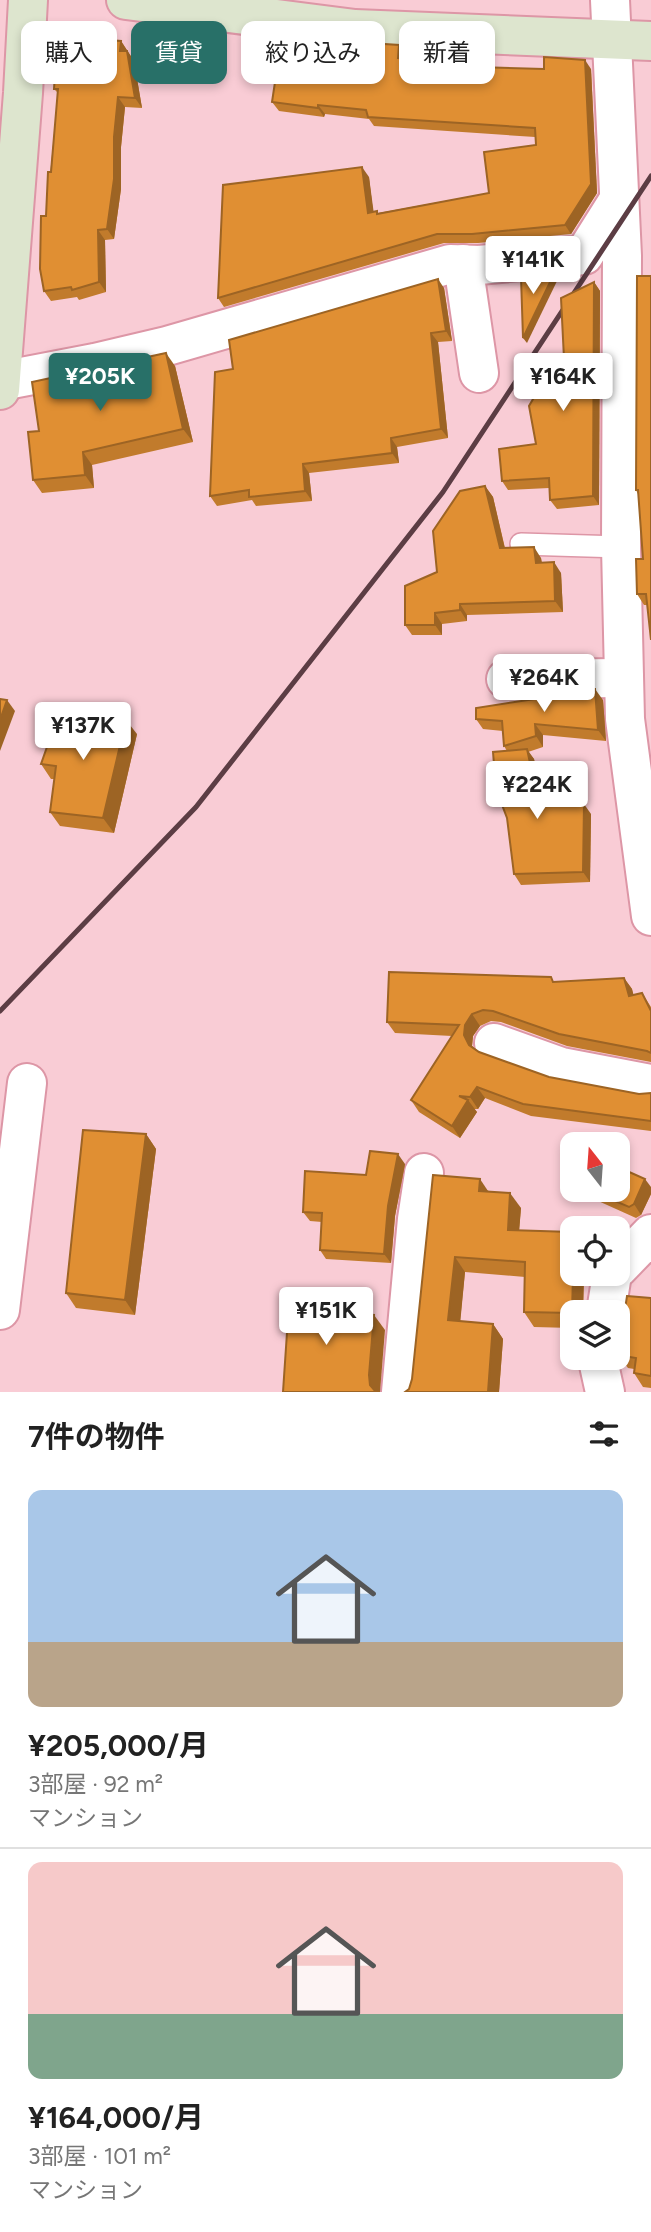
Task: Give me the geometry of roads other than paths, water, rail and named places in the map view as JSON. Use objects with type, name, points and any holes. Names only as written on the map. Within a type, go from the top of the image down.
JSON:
[{"type":"street","points":[[28,0],[1,377],[95,363],[167,346],[450,264],[479,265],[584,255],[618,201]]},
{"type":"street","points":[[126,0],[259,8],[355,29],[651,41]]},
{"type":"street","points":[[610,0],[618,201],[637,379],[636,547],[624,678],[625,719],[644,809],[651,916]]},
{"type":"street","points":[[463,264],[479,373]]},
{"type":"street","points":[[506,680],[624,678]]},
{"type":"street","points":[[494,1043],[561,1067],[651,1084]]},
{"type":"street","points":[[0,1310],[27,1083]]},
{"type":"street","points":[[401,1392],[417,1219],[424,1173]]},
{"type":"street","points":[[630,1256],[651,1234]]},
{"type":"street","points":[[600,1370],[605,1392]]},
{"type":"lane","points":[[521,544],[636,547]]},
{"type":"railway","points":[[0,1011],[196,807],[443,492],[651,176]]}]
